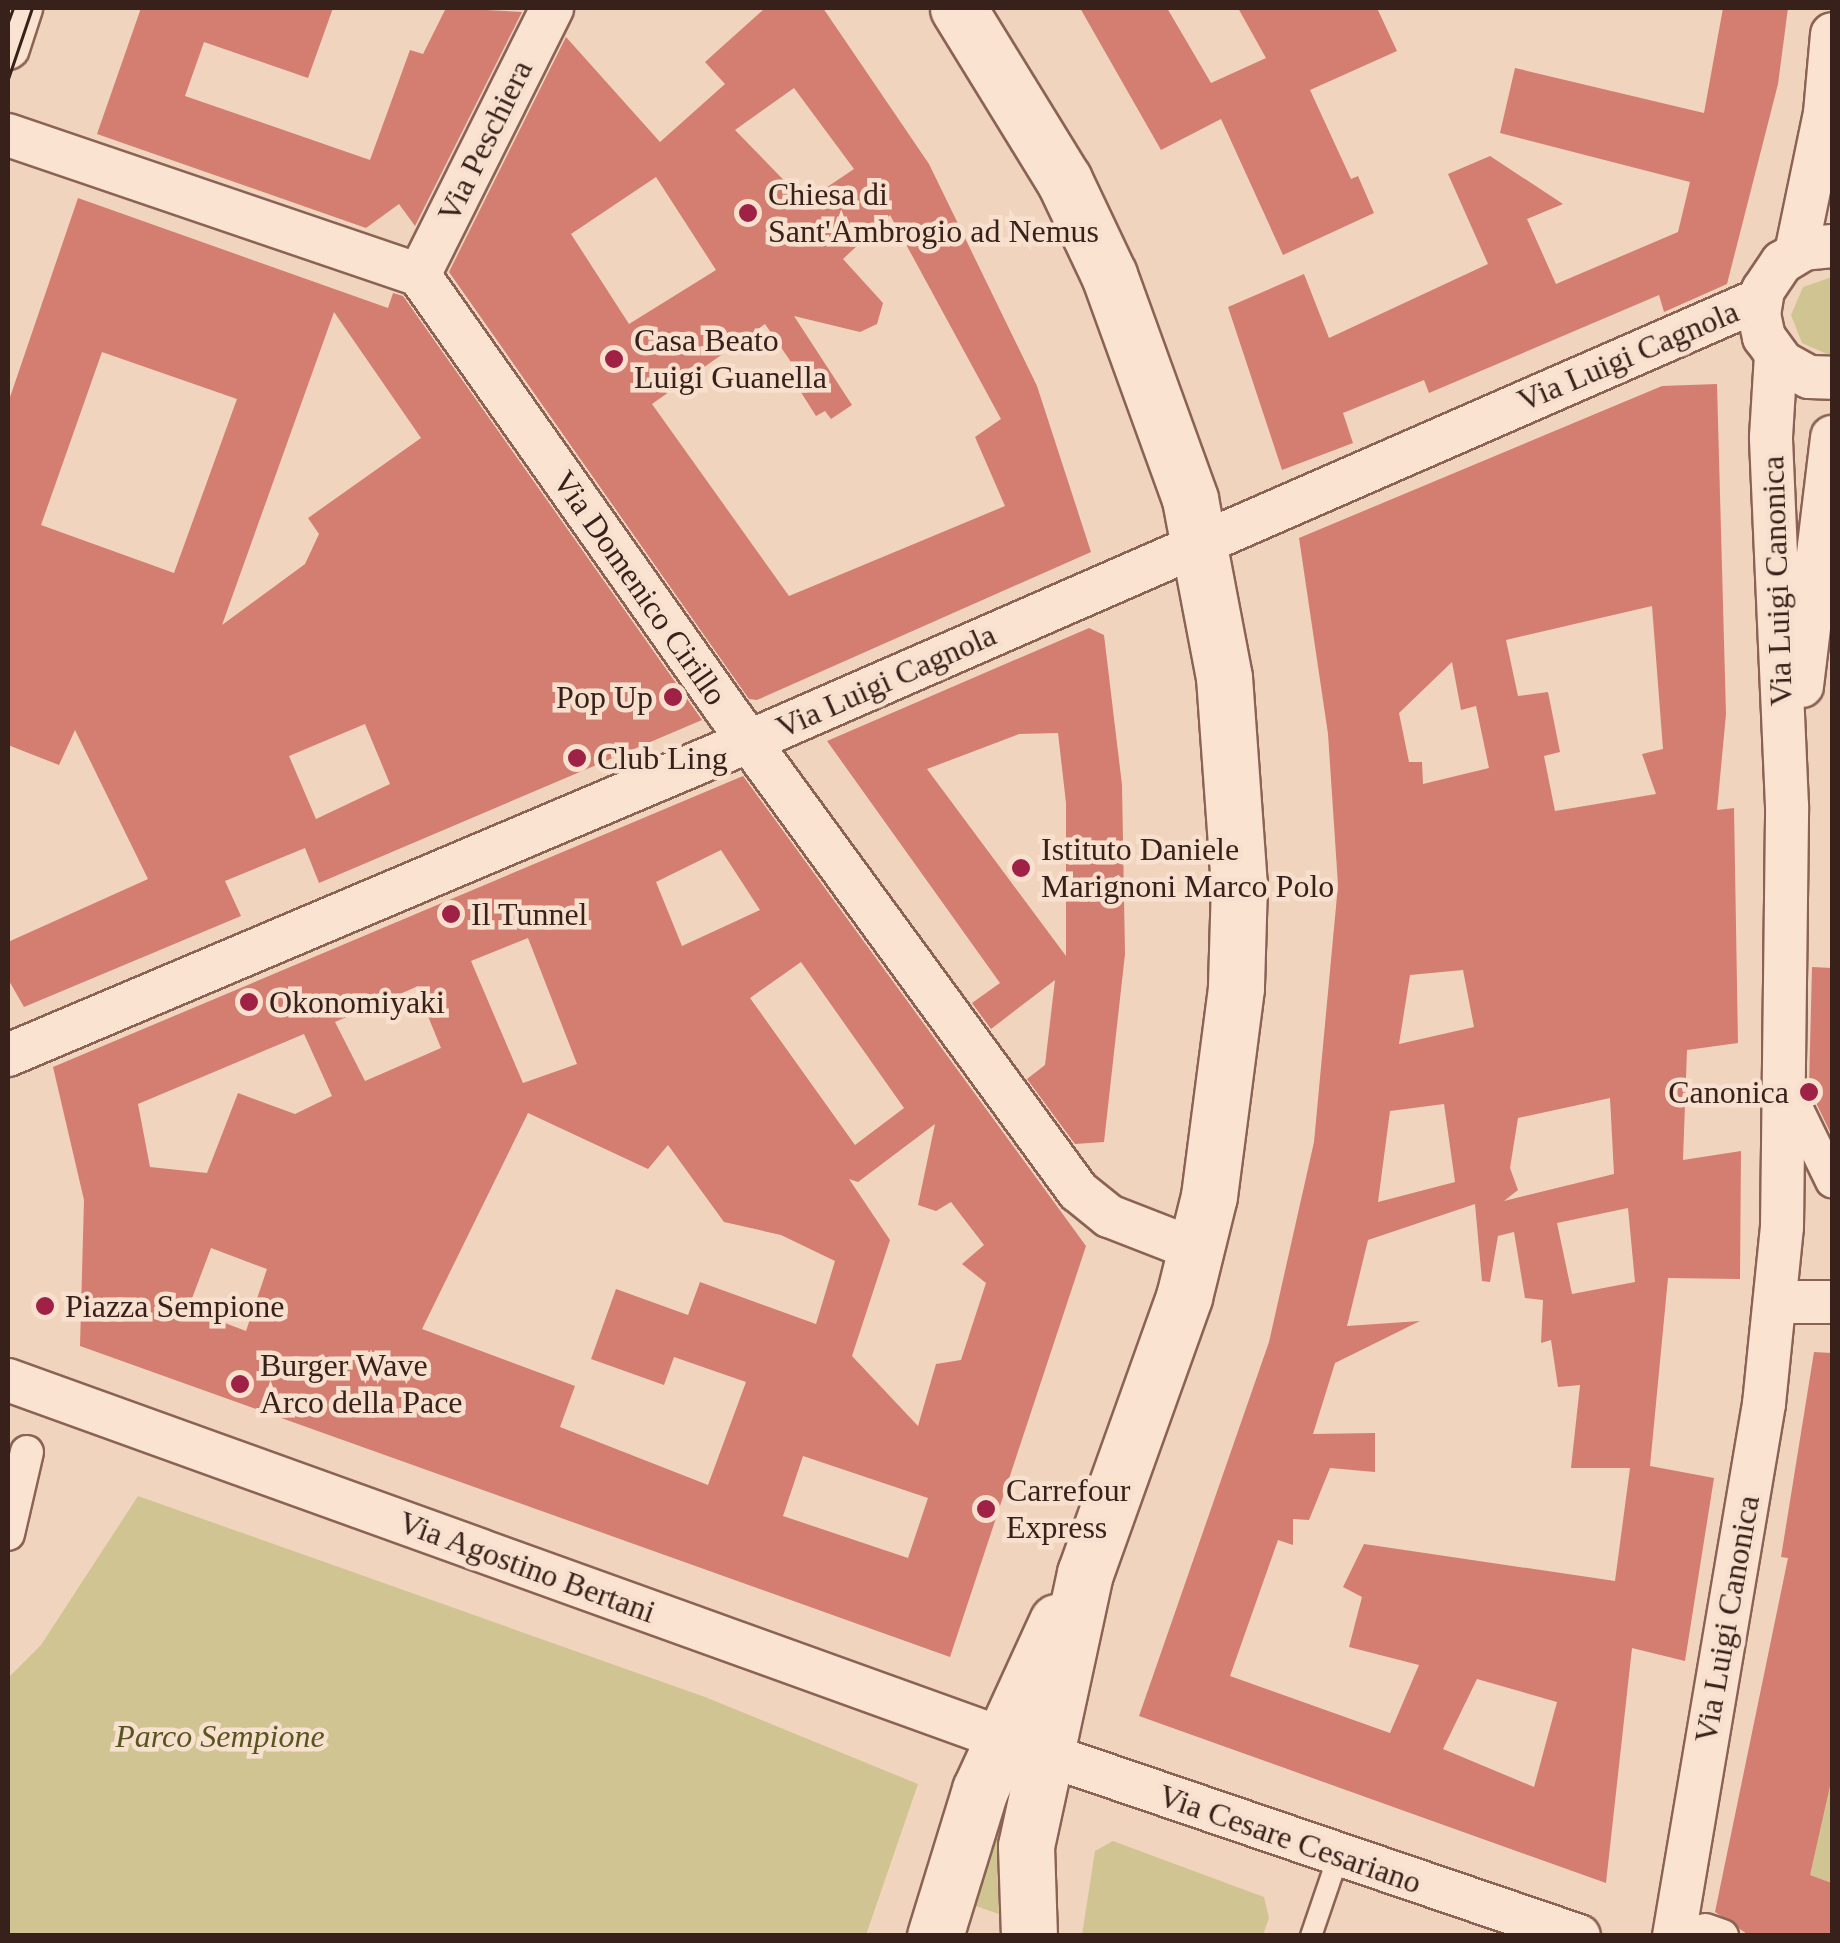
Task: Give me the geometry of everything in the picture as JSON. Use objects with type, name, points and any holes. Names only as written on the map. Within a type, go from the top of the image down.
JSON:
[{"type":"main road","points":[[936,1934],[1025,1747],[1196,1250],[1226,1092],[1239,884],[1224,678],[1190,499],[1109,275],[1046,150],[958,8]]},
{"type":"main road","points":[[1025,1747],[1030,1936]]},
{"type":"main road","points":[[936,1934],[977,1924],[1009,1936]]},
{"type":"street","points":[[8,48],[21,8]]},
{"type":"street","name":"Via Peschiera","points":[[419,275],[552,8]]},
{"type":"street","points":[[1832,34],[1814,250],[1770,275],[1760,299],[1761,330],[1776,356],[1802,374],[1832,378]]},
{"type":"street","points":[[1824,114],[1832,175]]},
{"type":"street","points":[[8,135],[419,275]]},
{"type":"street","name":"Via Domenico Cirillo","points":[[419,275],[749,740],[1078,1191],[1109,1216],[1196,1250]]},
{"type":"street","name":"Via Luigi Cagnola","points":[[8,1054],[749,740],[1760,299]]},
{"type":"street","name":"Via Luigi Canonica","points":[[1700,1934],[1777,1302],[1786,1090],[1787,806],[1771,437],[1776,356]]},
{"type":"street","name":"Via Luigi Canonica","points":[[1787,806],[1832,437]]},
{"type":"street","points":[[1786,1090],[1832,1181]]},
{"type":"street","points":[[1777,1302],[1832,1302]]},
{"type":"street","name":"Via Agostino Bertani","points":[[8,1380],[1025,1747]]},
{"type":"street","points":[[8,1534],[28,1452]]},
{"type":"street","name":"Via Cesare Cesariano","points":[[1025,1747],[1578,1936]]},
{"type":"lane","points":[[1310,1936],[1338,1856]]},
{"type":"green space","points":[[1832,277],[1829,355],[1802,343],[1791,315],[1803,287]]},
{"type":"green space","name":"Parco Sempione","points":[[138,1496],[705,1697],[918,1784],[866,1935],[8,1935],[8,1678],[41,1645]]},
{"type":"green space","points":[[1829,1776],[1832,1777],[1832,1883],[1779,1864]]},
{"type":"green space","points":[[1004,1811],[998,1862],[999,1914],[967,1903]]},
{"type":"green space","points":[[1113,1841],[1264,1897],[1269,1918],[1263,1935],[1082,1935],[1095,1851]]},
{"type":"building","points":[[141,8],[333,8],[308,78],[204,42],[185,96],[370,160],[410,50],[423,54],[446,8],[522,12],[415,226],[399,204],[366,228],[97,134]]},
{"type":"building","name":"Casa Beato Luigi Guanella","points":[[765,8],[823,8],[929,164],[1037,386],[1091,552],[757,700],[749,699],[449,272],[566,37],[660,142],[725,84],[705,62]],"holes":[[[794,88],[854,169],[805,202],[735,130]],[[656,177],[716,270],[629,324],[571,234]],[[890,215],[1001,419],[975,437],[1005,506],[789,596],[652,404],[765,324],[804,381],[797,386],[816,416],[825,411],[831,419],[852,405],[794,316],[860,332],[877,324],[883,303],[843,259]]]},
{"type":"building","points":[[1080,8],[1167,8],[1211,83],[1266,58],[1238,8],[1377,8],[1397,51],[1310,90],[1351,179],[1358,176],[1374,213],[1283,255],[1221,119],[1161,150]]},
{"type":"building","points":[[1723,8],[1788,8],[1778,84],[1727,284],[1664,312],[1659,295],[1429,393],[1424,380],[1343,413],[1353,443],[1282,470],[1228,307],[1304,274],[1329,338],[1488,264],[1448,174],[1490,156],[1563,204],[1527,219],[1556,284],[1678,232],[1690,182],[1500,133],[1515,68],[1704,113]]},
{"type":"building","points":[[78,198],[388,308],[393,293],[403,296],[702,720],[319,883],[305,848],[225,881],[241,916],[24,1007],[8,979],[8,942],[148,879],[75,730],[59,765],[8,745],[8,403]],"holes":[[[334,312],[421,438],[308,518],[319,534],[305,564],[222,625]],[[102,352],[237,399],[174,573],[41,525]],[[365,724],[390,784],[316,819],[289,756]]]},
{"type":"building","points":[[1717,384],[1726,714],[1717,810],[1734,808],[1738,1043],[1687,1050],[1683,1160],[1741,1151],[1740,1279],[1668,1278],[1650,1466],[1714,1478],[1685,1661],[1632,1648],[1606,1883],[1139,1716],[1269,1342],[1314,1142],[1338,885],[1328,734],[1299,538],[1662,386]],"holes":[[[1652,606],[1663,749],[1642,754],[1656,794],[1555,811],[1544,756],[1560,752],[1548,692],[1518,696],[1506,640]],[[1452,662],[1461,710],[1476,706],[1489,768],[1423,784],[1422,762],[1409,762],[1399,713]],[[1463,970],[1474,1027],[1399,1044],[1410,975]],[[1610,1098],[1614,1174],[1504,1201],[1518,1190],[1510,1168],[1518,1118]],[[1444,1104],[1455,1182],[1378,1202],[1390,1111]],[[1475,1204],[1482,1281],[1490,1282],[1498,1236],[1514,1232],[1525,1298],[1543,1300],[1541,1343],[1551,1340],[1558,1387],[1580,1385],[1571,1468],[1630,1468],[1615,1581],[1364,1544],[1343,1587],[1362,1597],[1349,1647],[1419,1665],[1390,1733],[1230,1676],[1278,1540],[1293,1545],[1293,1519],[1309,1520],[1330,1468],[1375,1472],[1375,1433],[1313,1434],[1335,1363],[1420,1321],[1347,1326],[1368,1240]],[[1628,1208],[1635,1282],[1572,1294],[1557,1223]],[[1477,1679],[1557,1702],[1534,1787],[1443,1749]]]},
{"type":"building","name":"Istituto Daniele Marignoni Marco Polo","points":[[1089,628],[1104,635],[1122,785],[1125,954],[1104,1142],[1075,1144],[1027,1079],[1045,1065],[1055,980],[991,1029],[972,1003],[1000,983],[827,741]],"holes":[[[1058,733],[1066,803],[1066,956],[927,769],[1019,734]]]},
{"type":"building","points":[[743,776],[1086,1246],[950,1657],[80,1346],[84,1200],[53,1067]],"holes":[[[721,850],[760,910],[682,946],[656,882]],[[528,938],[577,1064],[523,1083],[471,961]],[[801,962],[904,1108],[855,1145],[750,998]],[[416,987],[441,1048],[365,1081],[335,1022]],[[304,1034],[332,1096],[295,1114],[238,1093],[207,1173],[150,1167],[138,1104]],[[528,1113],[648,1169],[668,1145],[724,1222],[781,1235],[835,1261],[816,1324],[700,1282],[688,1315],[616,1289],[591,1359],[664,1385],[674,1357],[746,1382],[708,1485],[560,1427],[575,1386],[422,1329]],[[935,1124],[918,1205],[936,1211],[951,1202],[984,1245],[962,1264],[986,1283],[961,1360],[936,1364],[918,1426],[852,1356],[890,1240],[849,1179],[858,1182]],[[211,1248],[267,1269],[246,1331],[188,1309]],[[803,1456],[928,1498],[908,1558],[783,1516]]]},
{"type":"building","points":[[1812,967],[1832,968],[1832,1136],[1809,1088]]},
{"type":"building","points":[[1814,1352],[1832,1353],[1832,1777],[1810,1875],[1832,1883],[1832,1936],[1750,1936],[1715,1912],[1788,1558],[1781,1557]]},
{"type":"tram line","points":[[8,22],[13,8]]},
{"type":"tram line","points":[[8,79],[32,8]]},
{"type":"place","name":"Chiesa di Sant'Ambrogio ad Nemus","points":[[748,213]]},
{"type":"place","name":"Casa Beato Luigi Guanella","points":[[614,359]]},
{"type":"place","name":"Pop Up","points":[[673,697]]},
{"type":"place","name":"Club Ling","points":[[577,758]]},
{"type":"place","name":"Istituto Daniele Marignoni Marco Polo","points":[[1021,868]]},
{"type":"place","name":"Il Tunnel","points":[[451,914]]},
{"type":"place","name":"Okonomiyaki","points":[[249,1002]]},
{"type":"place","name":"Canonica","points":[[1809,1092]]},
{"type":"place","name":"Piazza Sempione","points":[[45,1306]]},
{"type":"place","name":"Burger Wave Arco della Pace","points":[[240,1384]]},
{"type":"place","name":"Carrefour Express","points":[[986,1509]]}]
